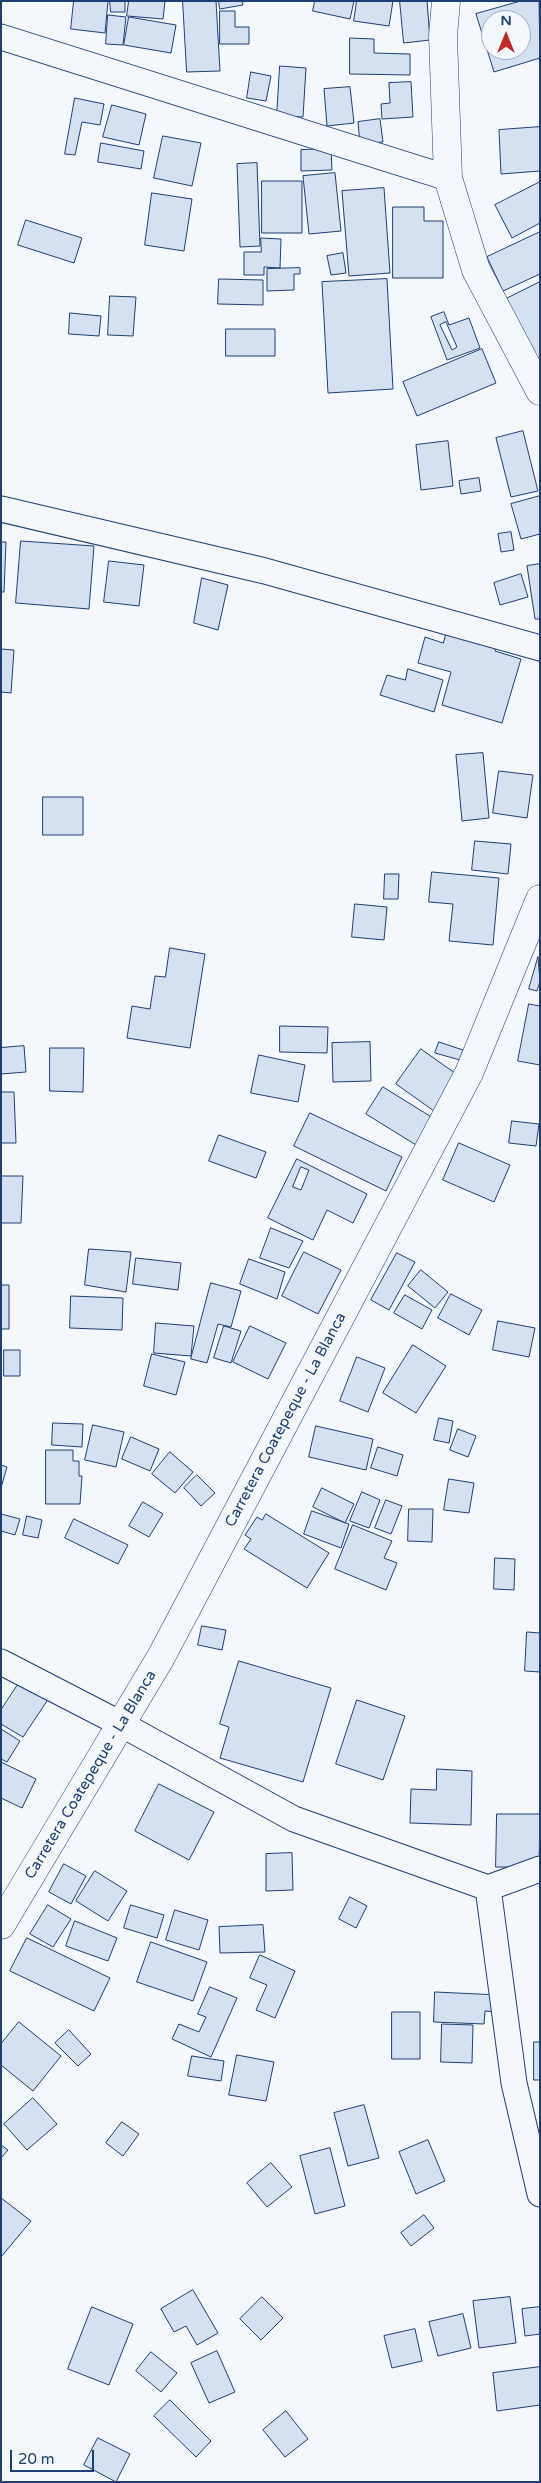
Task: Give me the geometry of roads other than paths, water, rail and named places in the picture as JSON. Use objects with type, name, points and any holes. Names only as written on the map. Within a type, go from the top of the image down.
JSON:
[{"type":"main road","points":[[446,1],[443,36],[448,178],[476,270],[540,391]]},
{"type":"main road","name":"Carretera Coatepeque - La Blanca","points":[[1,1926],[161,1657],[469,1073],[534,930],[540,899]]},
{"type":"street","points":[[1,37],[448,178]]},
{"type":"street","points":[[1,509],[265,571],[540,648]]},
{"type":"street","points":[[1,1662],[121,1724],[294,1819],[488,1888],[540,1869]]},
{"type":"street","points":[[488,1888],[514,2083],[540,2194]]}]
